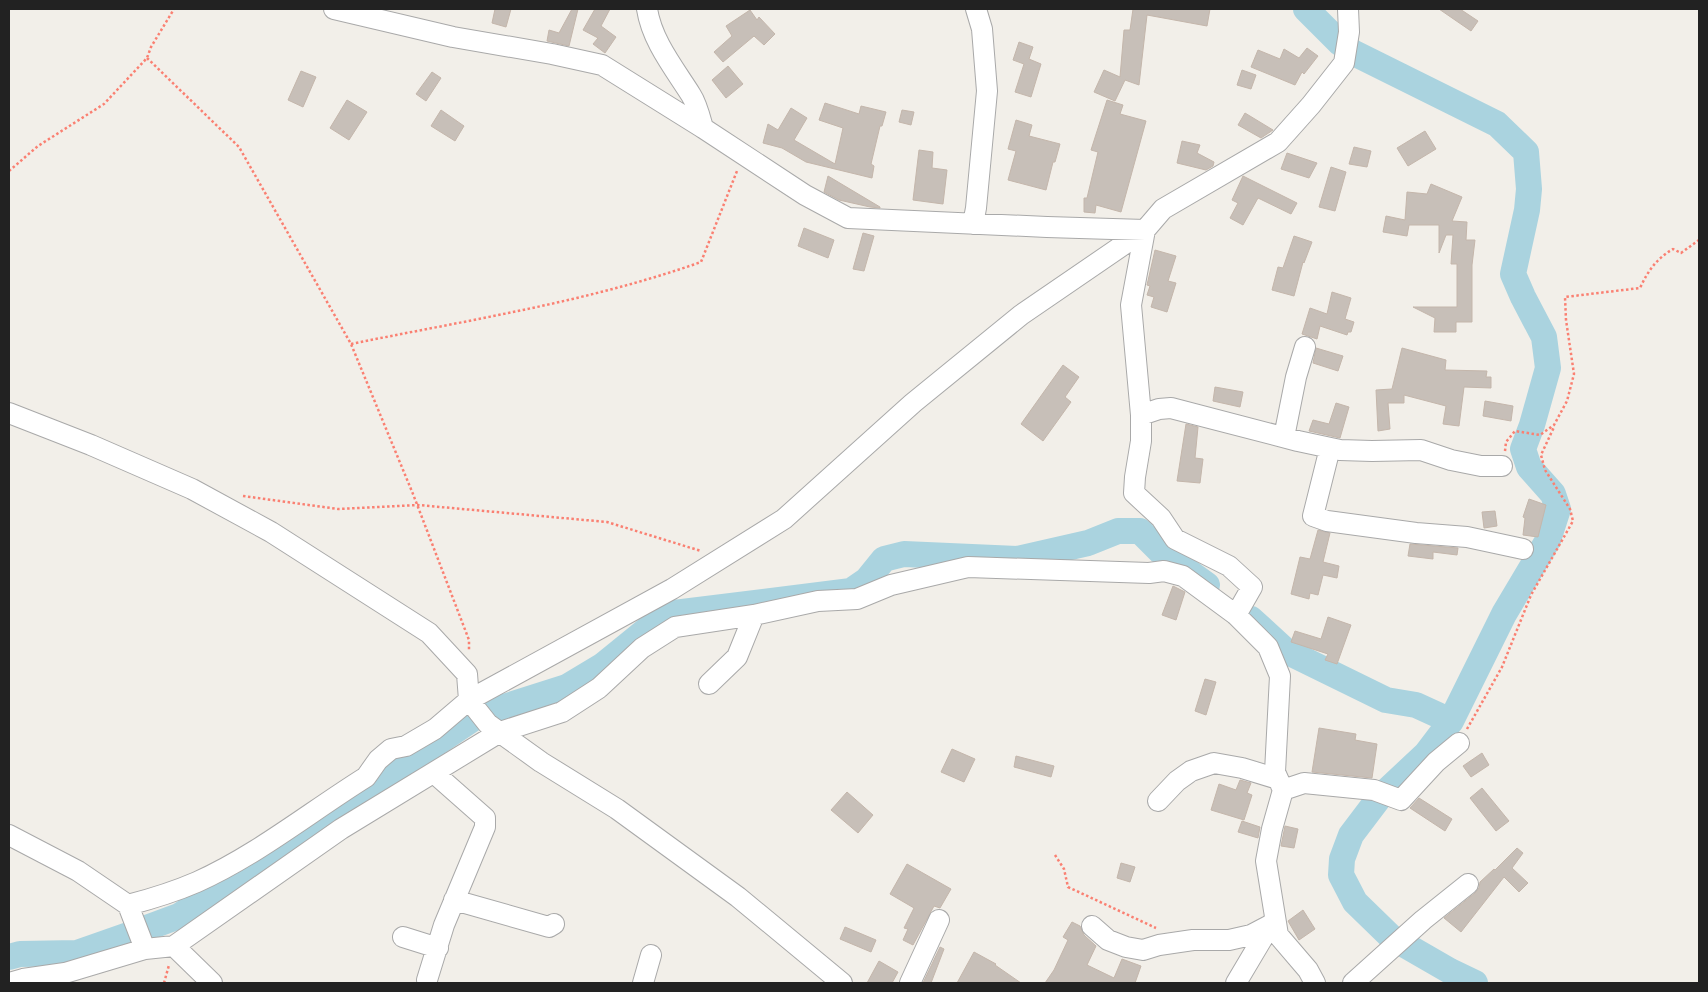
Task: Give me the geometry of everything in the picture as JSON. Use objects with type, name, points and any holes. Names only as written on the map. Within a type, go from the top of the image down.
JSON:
[{"type":"street","points":[[334,9],[453,37],[552,54],[602,65],[805,195],[848,218],[1145,230]]},
{"type":"street","points":[[973,224],[987,91],[982,29],[976,9]]},
{"type":"street","points":[[128,905],[163,896],[198,882],[232,864],[366,777],[378,760],[391,749],[406,746],[435,729],[470,700],[672,589],[784,518],[913,403],[1021,316],[1145,230],[1163,209],[1278,142],[1311,105],[1344,63],[1350,32],[1348,9]]},
{"type":"street","points":[[653,13],[673,69],[692,97],[703,128]]},
{"type":"street","points":[[1145,230],[1131,305],[1141,415],[1141,441],[1134,493],[1161,518],[1175,539],[1229,566],[1252,587],[1236,615]]},
{"type":"street","points":[[1284,437],[1296,377],[1305,347]]},
{"type":"street","points":[[1141,415],[1159,409],[1171,408],[1330,448],[1372,451],[1421,450],[1451,460],[1481,466],[1502,466]]},
{"type":"street","points":[[9,413],[91,444],[176,481],[271,532],[429,632],[467,674],[470,700],[488,724],[541,762],[617,809],[738,897],[842,983]]},
{"type":"street","points":[[1330,448],[1313,516],[1327,521],[1407,532],[1467,537],[1524,548]]},
{"type":"street","points":[[9,983],[65,973],[145,949],[174,946],[341,829],[500,732],[562,712],[599,688],[642,648],[675,628],[754,616],[818,601],[857,599],[891,585],[968,567],[1149,573],[1164,571],[1183,576],[1236,615],[1268,647],[1280,676],[1275,772],[1281,785],[1266,861],[1273,921],[1278,935],[1308,970],[1315,983]]},
{"type":"street","points":[[709,684],[737,657],[754,616]]},
{"type":"street","points":[[1158,801],[1177,781],[1191,770],[1214,763],[1242,768],[1281,785],[1304,783],[1374,790],[1401,800],[1436,762],[1459,743]]},
{"type":"street","points":[[427,980],[444,925],[484,827],[485,818],[434,773]]},
{"type":"street","points":[[9,835],[78,871],[128,905],[145,949]]},
{"type":"street","points":[[1352,983],[1468,884]]},
{"type":"street","points":[[454,900],[549,927],[554,924]]},
{"type":"street","points":[[910,983],[939,920]]},
{"type":"street","points":[[1092,926],[1108,940],[1126,947],[1143,950],[1160,945],[1193,940],[1229,940],[1250,935],[1273,921]]},
{"type":"street","points":[[1236,983],[1273,921]]},
{"type":"street","points":[[403,937],[438,948]]},
{"type":"street","points":[[174,946],[212,983]]},
{"type":"street","points":[[643,983],[651,954]]},
{"type":"path","points":[[9,171],[38,146],[104,104],[147,58],[174,9]]},
{"type":"path","points":[[147,58],[239,147],[351,344],[418,505],[469,640],[467,674]]},
{"type":"path","points":[[351,344],[587,295],[652,279],[701,262],[743,154]]},
{"type":"path","points":[[1459,743],[1502,667],[1531,595],[1573,521],[1570,509],[1544,470],[1541,455],[1567,401],[1574,374],[1566,320],[1565,297],[1640,288],[1651,266],[1664,254],[1673,250],[1681,253],[1699,240]]},
{"type":"path","points":[[1502,466],[1506,442],[1515,432],[1540,436],[1554,425]]},
{"type":"path","points":[[241,496],[338,509],[418,505],[607,522],[722,557]]},
{"type":"path","points":[[1055,855],[1064,869],[1068,887],[1159,930]]},
{"type":"building","points":[[495,9],[511,9],[506,27],[492,23]]},
{"type":"building","points":[[572,9],[578,9],[569,46],[547,41],[549,30],[559,33]]},
{"type":"building","points":[[595,9],[610,9],[601,26],[616,37],[605,53],[593,44],[598,38],[583,30]]},
{"type":"building","points":[[1133,9],[1210,9],[1207,26],[1147,15],[1139,85],[1125,80],[1115,101],[1094,92],[1104,70],[1120,77],[1124,30],[1130,30]]},
{"type":"building","points":[[1439,9],[1460,9],[1478,21],[1471,31]]},
{"type":"building","points":[[750,10],[757,20],[759,17],[775,34],[764,45],[754,36],[723,62],[714,52],[732,36],[726,26]]},
{"type":"building","points":[[1019,42],[1033,47],[1029,59],[1041,64],[1031,97],[1015,92],[1024,64],[1013,60]]},
{"type":"building","points":[[1307,48],[1318,56],[1304,74],[1302,72],[1295,85],[1251,67],[1258,50],[1280,59],[1284,49],[1299,58]]},
{"type":"building","points":[[728,66],[743,84],[726,98],[712,80]]},
{"type":"building","points":[[1242,70],[1256,75],[1251,89],[1237,85]]},
{"type":"building","points":[[301,71],[316,77],[303,107],[288,100]]},
{"type":"building","points":[[432,72],[441,78],[426,101],[416,94]]},
{"type":"building","points":[[347,100],[367,112],[349,140],[330,128]]},
{"type":"building","points":[[1107,100],[1123,105],[1120,114],[1146,121],[1121,212],[1096,205],[1095,213],[1084,212],[1084,198],[1087,198],[1098,152],[1091,150]]},
{"type":"building","points":[[825,103],[859,114],[861,106],[886,112],[882,126],[880,126],[871,164],[874,166],[872,178],[806,162],[782,148],[763,143],[768,124],[778,130],[791,108],[807,118],[794,140],[835,164],[843,128],[819,120]]},
{"type":"building","points":[[441,110],[464,126],[455,141],[431,126]]},
{"type":"building","points":[[902,110],[914,112],[911,125],[899,122]]},
{"type":"building","points":[[1245,113],[1273,130],[1261,138],[1238,125]]},
{"type":"building","points":[[1016,120],[1032,125],[1029,136],[1060,144],[1046,190],[1008,180],[1016,151],[1008,149]]},
{"type":"building","points":[[1425,131],[1436,149],[1408,166],[1397,148]]},
{"type":"building","points":[[1182,141],[1200,145],[1197,153],[1214,162],[1213,166],[1206,170],[1177,163]]},
{"type":"building","points":[[1354,147],[1371,151],[1367,167],[1349,164]]},
{"type":"building","points":[[919,150],[933,152],[932,168],[947,170],[943,204],[913,200]]},
{"type":"building","points":[[1287,153],[1317,163],[1309,178],[1281,169]]},
{"type":"building","points":[[1331,167],[1346,172],[1335,211],[1319,207]]},
{"type":"building","points":[[828,176],[880,208],[839,200],[824,192]]},
{"type":"building","points":[[1243,176],[1297,203],[1291,214],[1258,198],[1243,225],[1230,218],[1238,203],[1232,200]]},
{"type":"building","points":[[1431,184],[1462,197],[1452,221],[1467,222],[1466,240],[1475,240],[1472,265],[1472,322],[1456,322],[1456,332],[1434,332],[1435,318],[1413,307],[1457,307],[1457,264],[1451,264],[1453,235],[1446,235],[1439,253],[1439,225],[1409,225],[1407,236],[1383,232],[1386,216],[1405,220],[1407,192],[1427,194]]},
{"type":"building","points":[[804,228],[834,240],[828,258],[798,246]]},
{"type":"building","points":[[863,233],[874,236],[864,271],[853,269]]},
{"type":"building","points":[[1294,236],[1312,242],[1303,262],[1294,296],[1272,290],[1278,267],[1283,268]]},
{"type":"building","points":[[1155,250],[1176,256],[1168,281],[1176,283],[1167,312],[1151,307],[1154,297],[1147,295],[1150,286],[1147,285]]},
{"type":"building","points":[[1332,292],[1351,298],[1345,319],[1354,322],[1351,332],[1348,332],[1347,335],[1320,326],[1317,339],[1302,334],[1310,308],[1327,314]]},
{"type":"building","points":[[1316,348],[1343,356],[1338,371],[1313,363]]},
{"type":"building","points":[[1402,348],[1446,360],[1445,370],[1487,371],[1486,377],[1491,377],[1491,388],[1464,387],[1459,426],[1443,424],[1446,406],[1404,395],[1404,403],[1388,403],[1390,429],[1378,431],[1376,390],[1392,389]]},
{"type":"building","points":[[1063,365],[1079,377],[1065,397],[1071,402],[1043,441],[1021,424]]},
{"type":"building","points":[[1215,387],[1243,392],[1240,407],[1213,401]]},
{"type":"building","points":[[1485,401],[1513,406],[1511,421],[1483,416]]},
{"type":"building","points":[[1336,403],[1349,407],[1340,438],[1309,431],[1313,420],[1329,424]]},
{"type":"building","points":[[1186,424],[1198,427],[1195,458],[1203,459],[1200,483],[1177,481]]},
{"type":"building","points":[[1529,499],[1546,505],[1538,537],[1523,535],[1525,518],[1523,517]]},
{"type":"building","points":[[1495,511],[1497,526],[1484,528],[1482,512]]},
{"type":"building","points":[[1318,530],[1330,533],[1323,562],[1339,566],[1337,578],[1323,575],[1318,595],[1310,593],[1309,599],[1291,594],[1300,557],[1310,559]]},
{"type":"building","points":[[1410,544],[1458,548],[1457,555],[1433,552],[1433,559],[1408,556]]},
{"type":"building","points":[[1173,586],[1185,592],[1176,620],[1162,615]]},
{"type":"building","points":[[1328,617],[1351,625],[1337,664],[1325,660],[1328,654],[1291,642],[1295,631],[1321,639]]},
{"type":"building","points":[[1205,679],[1216,682],[1206,715],[1195,711]]},
{"type":"building","points":[[1319,728],[1356,734],[1355,740],[1377,744],[1372,778],[1312,772]]},
{"type":"building","points":[[952,749],[975,759],[964,782],[941,772]]},
{"type":"building","points":[[1482,753],[1489,765],[1471,777],[1463,766]]},
{"type":"building","points":[[1016,756],[1054,766],[1051,777],[1014,767]]},
{"type":"building","points":[[1240,780],[1251,783],[1247,793],[1252,795],[1244,820],[1211,810],[1219,784],[1236,790]]},
{"type":"building","points":[[1482,788],[1509,821],[1496,831],[1470,798]]},
{"type":"building","points":[[847,792],[873,815],[858,833],[831,810]]},
{"type":"building","points":[[1419,798],[1452,819],[1445,831],[1410,808]]},
{"type":"building","points":[[1242,821],[1260,827],[1258,838],[1238,832]]},
{"type":"building","points":[[1285,826],[1298,829],[1294,848],[1281,846]]},
{"type":"building","points":[[1517,848],[1523,853],[1512,868],[1528,883],[1519,892],[1504,877],[1461,932],[1444,918],[1475,893],[1479,888],[1480,882]]},
{"type":"building","points":[[1121,863],[1135,867],[1130,882],[1117,878]]},
{"type":"building","points":[[907,864],[951,889],[940,908],[934,906],[913,945],[903,940],[908,929],[904,928],[914,908],[890,894]]},
{"type":"building","points":[[1303,910],[1315,929],[1299,940],[1288,921]]},
{"type":"building","points":[[1072,922],[1080,926],[1084,935],[1096,946],[1087,965],[1114,978],[1122,959],[1141,966],[1135,983],[1045,983],[1054,970],[1068,940],[1063,937]]},
{"type":"building","points":[[845,927],[876,940],[871,952],[840,939]]},
{"type":"building","points":[[940,947],[944,949],[931,983],[923,983]]},
{"type":"building","points":[[974,952],[996,964],[1021,983],[957,983]]},
{"type":"building","points":[[879,961],[898,972],[892,983],[867,983]]},
{"type":"waterway","points":[[1306,9],[1340,43],[1354,53],[1497,124],[1526,152],[1529,189],[1527,210],[1513,274],[1544,337],[1548,368],[1532,425],[1523,449],[1529,467],[1553,494],[1558,509],[1548,540],[1504,614],[1451,721],[1426,754],[1379,798],[1351,835],[1342,859],[1341,875],[1355,902],[1391,937],[1475,983]]},
{"type":"waterway","points":[[485,713],[567,687],[602,666],[666,614],[851,591],[867,580],[884,559],[904,554],[1017,559],[1088,543],[1118,531],[1140,531],[1160,551],[1207,585]]},
{"type":"waterway","points":[[1251,619],[1286,651],[1386,700],[1416,705],[1451,721]]},
{"type":"waterway","points":[[144,929],[179,916],[474,718]]},
{"type":"waterway","points":[[9,957],[20,954],[77,953],[134,933]]}]
